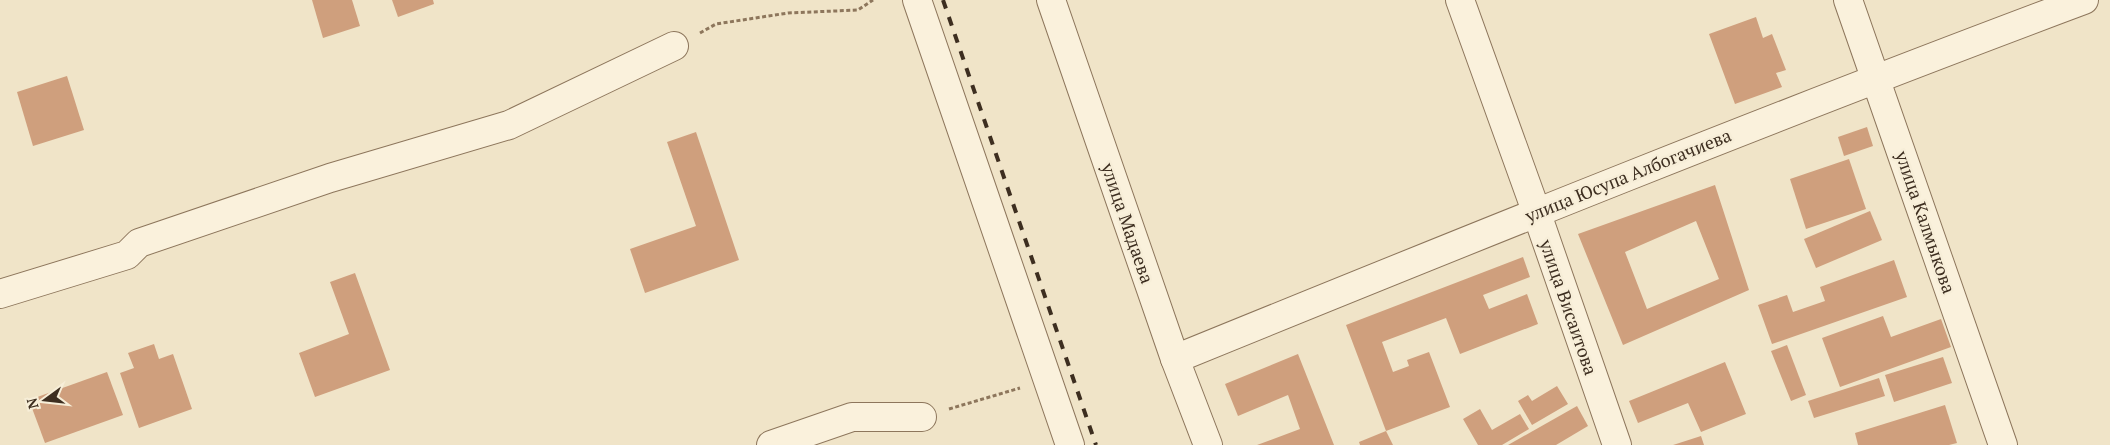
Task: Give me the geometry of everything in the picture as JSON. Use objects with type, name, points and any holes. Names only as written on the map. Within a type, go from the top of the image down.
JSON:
[{"type":"street","points":[[917,0],[1070,445]]},
{"type":"street","name":"улица Мадаева","points":[[1051,0],[1175,359],[1208,445]]},
{"type":"street","name":"улица Висаитова","points":[[1460,0],[1617,445]]},
{"type":"street","name":"улица Калмыкова","points":[[1848,0],[2003,445]]},
{"type":"street","name":"улица Юсупа Албогачиева","points":[[1175,359],[1536,212],[1876,78],[2084,0]]},
{"type":"street","points":[[0,294],[127,255],[139,243],[330,178],[509,125],[674,46]]},
{"type":"street","points":[[771,445],[852,417],[922,417]]},
{"type":"path","points":[[674,46],[716,24],[788,13],[858,10],[873,0]]},
{"type":"path","points":[[922,417],[1047,380]]},
{"type":"building","points":[[312,0],[352,0],[360,26],[323,38]]},
{"type":"building","points":[[392,0],[433,0],[434,4],[398,17]]},
{"type":"building","points":[[1756,17],[1763,38],[1772,34],[1786,70],[1776,73],[1782,87],[1735,104],[1709,34]]},
{"type":"building","points":[[67,76],[84,130],[33,146],[17,92]]},
{"type":"building","points":[[1867,127],[1873,146],[1844,156],[1838,137]]},
{"type":"building","points":[[696,132],[739,260],[645,293],[630,249],[696,226],[667,142]]},
{"type":"building","points":[[1849,159],[1866,209],[1806,229],[1790,179]]},
{"type":"building","points":[[1715,185],[1749,290],[1623,345],[1578,234]],"holes":[[[1696,221],[1719,279],[1647,309],[1625,252]]]},
{"type":"building","points":[[1870,211],[1882,240],[1816,268],[1804,239]]},
{"type":"building","points":[[1523,257],[1530,277],[1483,295],[1489,309],[1527,294],[1538,324],[1460,354],[1446,318],[1382,342],[1393,372],[1409,366],[1407,360],[1429,352],[1450,407],[1386,431],[1346,325]]},
{"type":"building","points":[[1894,260],[1907,297],[1772,344],[1758,305],[1787,295],[1793,312],[1825,301],[1820,287]]},
{"type":"building","points":[[355,273],[390,370],[315,397],[299,353],[349,334],[330,282]]},
{"type":"building","points":[[1883,316],[1891,337],[1941,319],[1951,347],[1840,387],[1822,338]]},
{"type":"building","points":[[154,344],[159,359],[173,354],[192,409],[139,428],[120,373],[134,368],[128,353]]},
{"type":"building","points":[[1787,345],[1806,395],[1791,401],[1771,351]]},
{"type":"building","points":[[1298,354],[1334,445],[1257,445],[1300,429],[1288,395],[1238,416],[1225,384]]},
{"type":"building","points":[[1943,357],[1952,383],[1894,402],[1885,375]]},
{"type":"building","points":[[1725,362],[1746,414],[1701,432],[1688,403],[1638,423],[1629,401]]},
{"type":"building","points":[[107,372],[123,415],[45,443],[29,400]]},
{"type":"building","points":[[1879,378],[1885,396],[1814,418],[1808,401]]},
{"type":"building","points":[[1557,386],[1568,404],[1532,425],[1518,401],[1528,395],[1532,401]]},
{"type":"building","points":[[1945,405],[1957,443],[1949,445],[1858,445],[1855,433]]},
{"type":"building","points":[[1577,406],[1588,426],[1556,445],[1508,445]]},
{"type":"building","points":[[1480,409],[1492,430],[1520,414],[1529,429],[1502,445],[1478,445],[1463,419]]},
{"type":"building","points":[[1386,431],[1393,445],[1360,445],[1359,442]]},
{"type":"building","points":[[1701,436],[1704,445],[1673,445]]},
{"type":"railway","points":[[943,0],[1096,445]]}]
